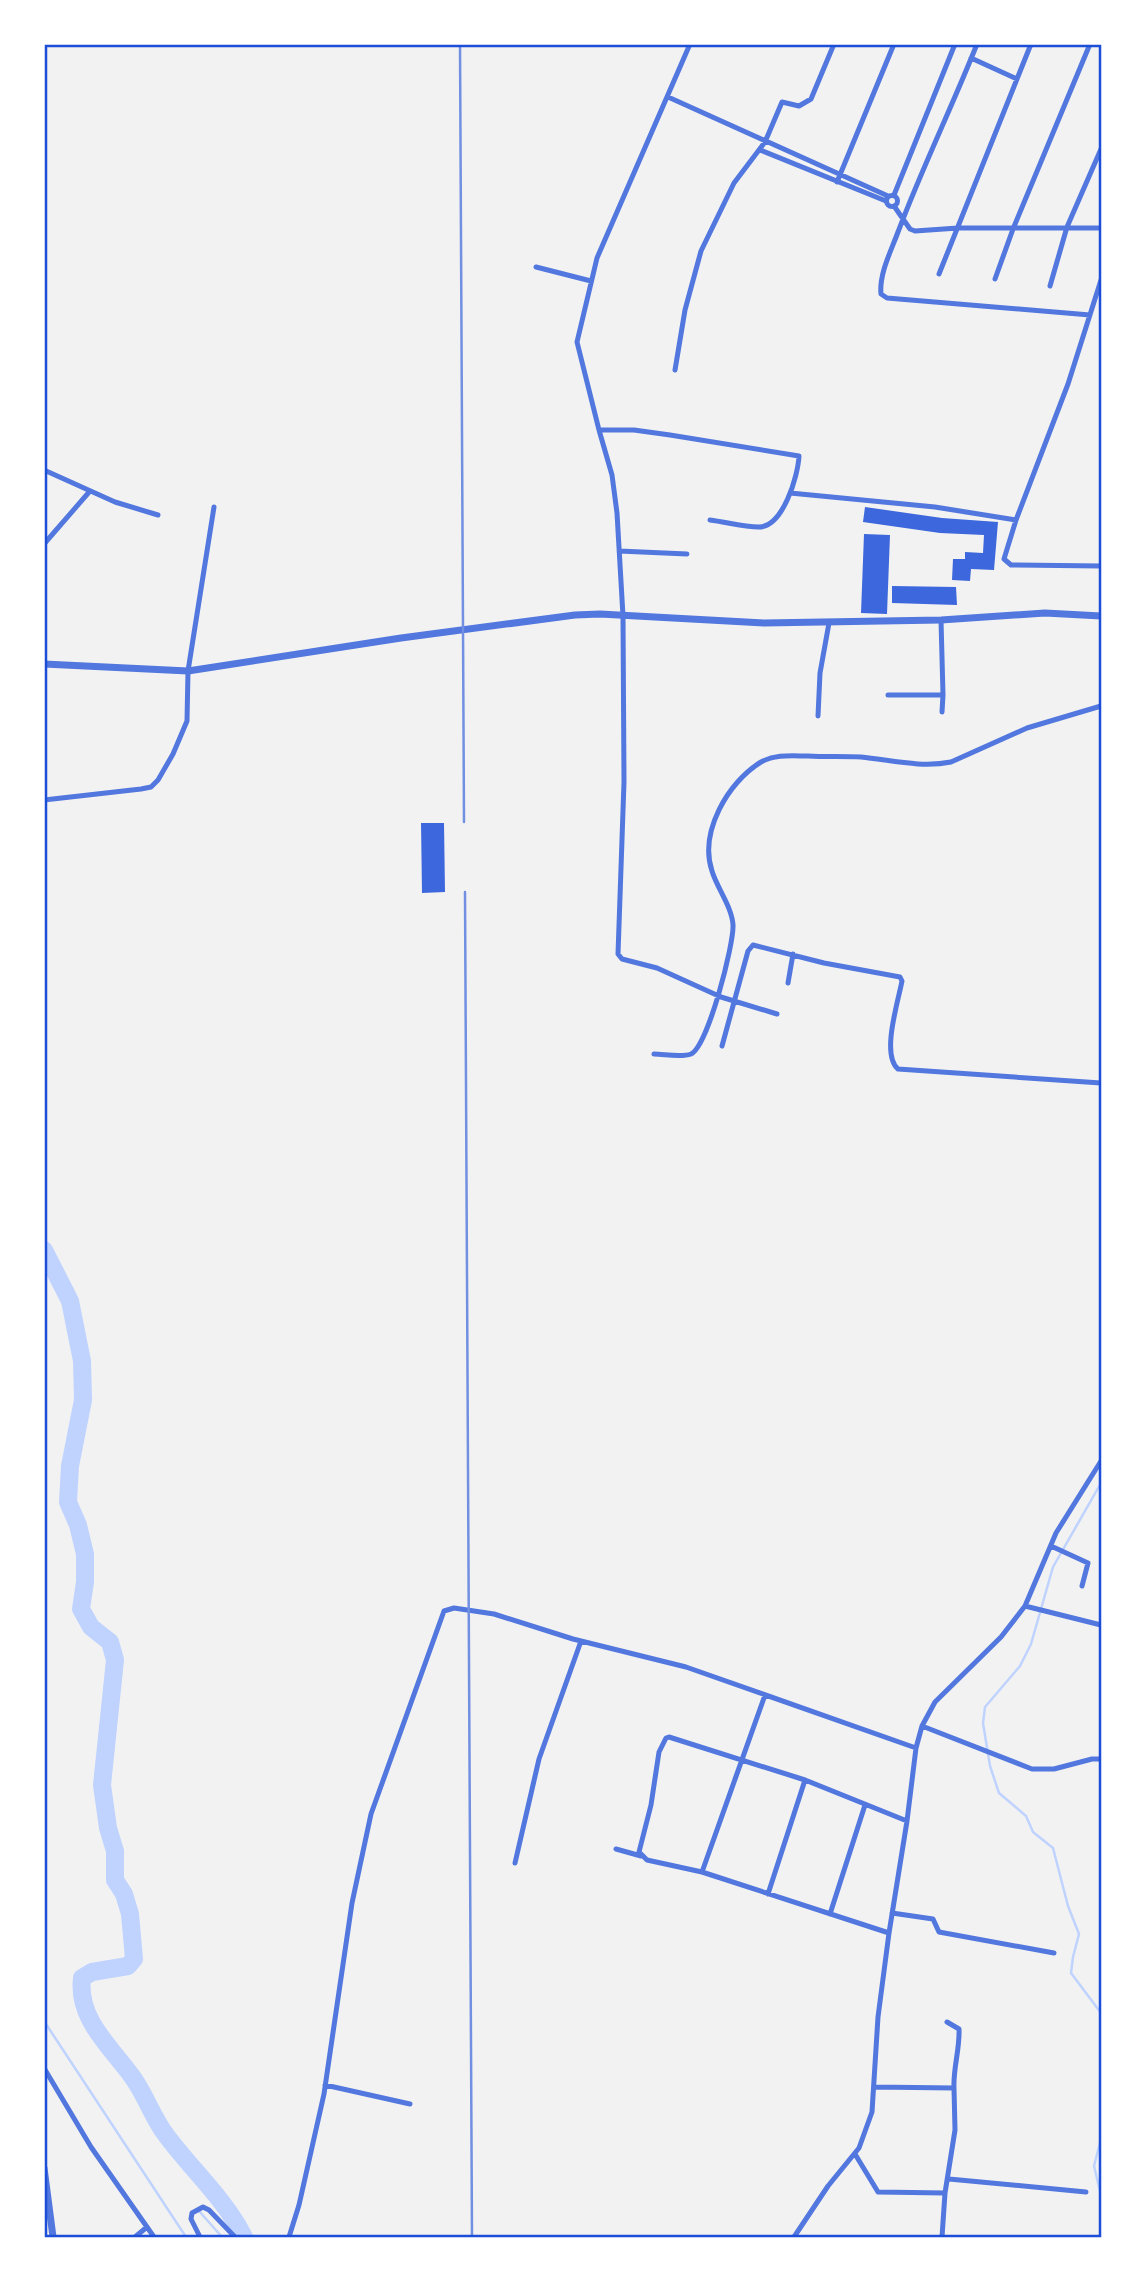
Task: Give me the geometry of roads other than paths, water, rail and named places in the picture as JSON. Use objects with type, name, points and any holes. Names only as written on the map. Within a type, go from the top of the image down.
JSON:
[{"type":"street","points":[[690,44],[597,258],[577,342],[612,475],[619,551],[623,615],[624,782],[619,956],[674,975],[732,1001],[777,1014]]},
{"type":"street","points":[[675,370],[685,310],[701,251],[734,183],[765,142],[782,102],[799,106],[811,99],[834,44]]},
{"type":"street","points":[[838,179],[894,44]]},
{"type":"street","points":[[955,44],[889,197],[888,205],[894,206],[910,229],[915,231],[958,228],[1101,228]]},
{"type":"street","points":[[977,44],[903,219],[880,286],[881,294],[887,298],[1090,315]]},
{"type":"street","points":[[939,274],[1031,44]]},
{"type":"street","points":[[995,279],[1090,44]]},
{"type":"street","points":[[971,58],[1017,79]]},
{"type":"street","points":[[668,97],[803,159],[838,179]]},
{"type":"street","points":[[1050,286],[1067,227],[1101,149]]},
{"type":"street","points":[[760,150],[800,167],[889,197],[897,201],[894,206]]},
{"type":"street","points":[[800,167],[803,159]]},
{"type":"street","points":[[536,267],[591,281]]},
{"type":"street","points":[[1101,280],[1068,384],[1004,557],[1006,563],[1012,565],[1101,566]]},
{"type":"street","points":[[599,430],[658,433],[798,455],[800,459],[790,493],[779,516],[765,526],[758,527],[710,520]]},
{"type":"street","points":[[44,470],[115,502],[158,515]]},
{"type":"street","points":[[44,544],[90,491]]},
{"type":"street","points":[[790,493],[935,507],[1016,520]]},
{"type":"street","points":[[44,800],[141,789],[151,787],[158,780],[187,721],[188,671],[214,507]]},
{"type":"street","points":[[619,551],[687,554]]},
{"type":"street","points":[[44,664],[188,671],[401,638],[575,615],[829,623],[941,620],[1045,613],[1101,616]]},
{"type":"street","points":[[941,620],[943,712]]},
{"type":"street","points":[[818,716],[820,673],[829,623]]},
{"type":"street","points":[[888,695],[943,695]]},
{"type":"street","points":[[654,1054],[690,1054],[697,1049],[720,996],[733,924],[710,867],[710,834],[723,802],[750,770],[763,761],[781,756],[857,757],[941,764],[1027,728],[1101,706]]},
{"type":"street","points":[[722,1046],[732,1001],[750,946],[900,977],[902,981],[890,1058],[898,1069],[1101,1083]]},
{"type":"street","points":[[788,983],[793,954]]},
{"type":"street","points":[[794,2237],[828,2186],[855,2154],[872,2112],[878,2017],[916,1748],[922,1726],[935,1702],[1001,1637],[1025,1606],[1056,1533],[1101,1461]]},
{"type":"street","points":[[1051,1546],[1087,1563],[1082,1586]]},
{"type":"street","points":[[1025,1606],[1101,1625]]},
{"type":"street","points":[[289,2237],[299,2204],[325,2085],[350,1916],[371,1814],[444,1611],[449,1608],[494,1614],[581,1641],[686,1667],[916,1748]]},
{"type":"street","points":[[515,1863],[539,1759],[581,1641]]},
{"type":"street","points":[[702,1872],[765,1695]]},
{"type":"street","points":[[922,1726],[1032,1769],[1054,1769],[1101,1759]]},
{"type":"street","points":[[641,1856],[640,1842],[651,1805],[659,1752],[669,1737],[805,1780],[907,1821]]},
{"type":"street","points":[[768,1894],[805,1780]]},
{"type":"street","points":[[830,1914],[865,1805]]},
{"type":"street","points":[[615,1849],[647,1860],[702,1872],[889,1933]]},
{"type":"street","points":[[892,1913],[933,1919],[939,1932],[1054,1953]]},
{"type":"street","points":[[942,2237],[945,2193],[955,2130],[953,2075],[959,2043],[959,2029],[947,2022]]},
{"type":"street","points":[[44,2068],[90,2147],[154,2237]]},
{"type":"street","points":[[325,2085],[410,2104]]},
{"type":"street","points":[[874,2087],[954,2088]]},
{"type":"street","points":[[855,2154],[878,2192],[945,2193]]},
{"type":"street","points":[[44,2168],[53,2237]]},
{"type":"street","points":[[949,2179],[1086,2192]]},
{"type":"street","points":[[200,2237],[191,2219],[192,2213],[200,2208],[209,2210],[235,2237]]},
{"type":"street","points":[[135,2237],[147,2227]]},
{"type":"waterway","points":[[44,1250],[70,1301],[82,1361],[83,1400],[70,1466],[68,1502],[78,1525],[85,1554],[81,1609],[91,1627],[110,1642],[115,1660],[102,1785],[108,1828],[115,1851],[115,1880],[124,1894],[130,1914],[134,1959],[128,1966],[92,1972],[82,1978],[84,2006],[96,2030],[136,2082],[161,2128],[218,2197],[244,2237]]},
{"type":"waterway","points":[[1101,1483],[1053,1567],[1031,1644],[1020,1666],[985,1707],[983,1723],[990,1766],[999,1793],[1026,1816],[1033,1832],[1053,1848],[1068,1906],[1079,1934],[1071,1973],[1101,2013]]},
{"type":"waterway","points":[[44,2021],[186,2237]]},
{"type":"waterway","points":[[1101,2139],[1094,2166],[1101,2195]]},
{"type":"waterway","points":[[199,2211],[222,2237]]},
{"type":"railway","points":[[460,44],[464,822]]},
{"type":"railway","points":[[465,892],[472,2237]]}]
